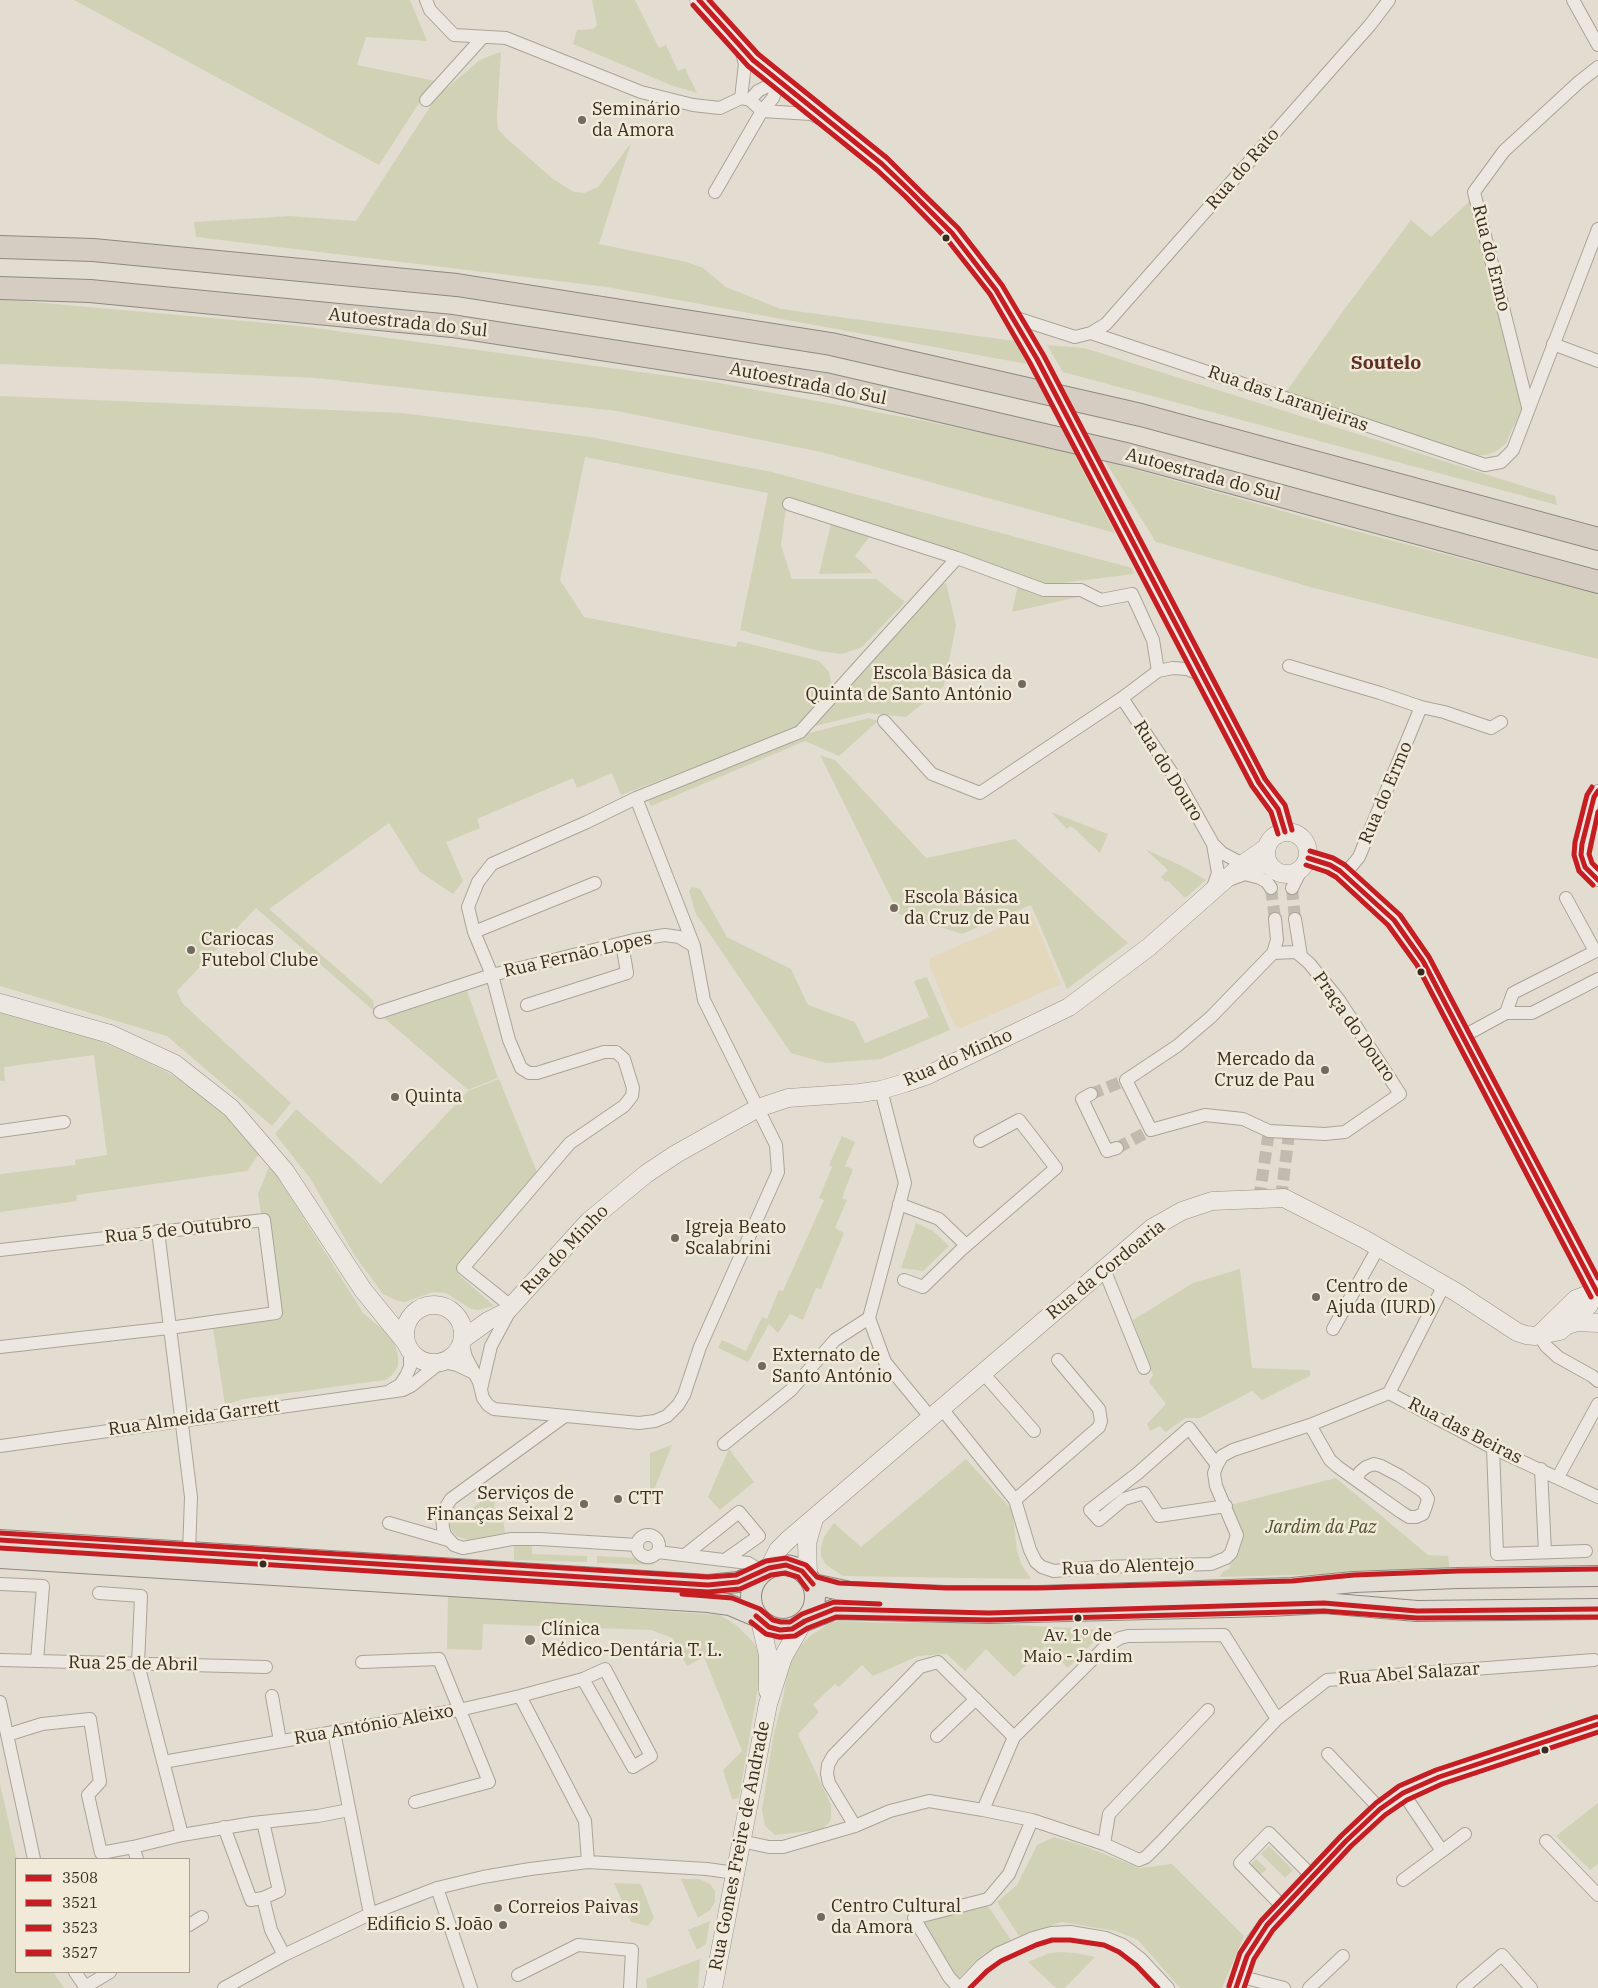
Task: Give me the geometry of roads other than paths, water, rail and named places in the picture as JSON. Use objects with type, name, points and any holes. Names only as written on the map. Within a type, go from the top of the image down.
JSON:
[{"type":"highway","points":[[0,247],[93,250],[457,285],[831,344],[1141,415],[1598,539]]},
{"type":"highway","name":"Autoestrada do Sul","points":[[0,288],[90,291],[452,326],[825,384],[1130,455],[1598,582]]},
{"type":"main road","points":[[0,1540],[708,1585],[738,1582],[766,1570],[786,1565],[802,1571],[810,1580],[816,1593],[812,1613],[804,1622]]},
{"type":"main road","points":[[0,1558],[730,1604],[758,1618],[769,1627],[780,1630],[792,1629],[835,1609],[999,1613],[1259,1606],[1355,1600],[1598,1598]]},
{"type":"main road","points":[[758,1618],[750,1601],[751,1593],[753,1585],[766,1570]]},
{"type":"main road","points":[[1292,1588],[1354,1582],[1450,1578],[1598,1576]]},
{"type":"main road","points":[[810,1580],[850,1592],[946,1596],[1038,1596],[1292,1588],[1451,1588],[1598,1585]]},
{"type":"main road","points":[[1324,1603],[1417,1611],[1598,1609]]},
{"type":"street","points":[[426,0],[430,10],[454,35],[506,38],[642,92],[693,105],[720,108],[746,99],[768,86],[779,83]]},
{"type":"street","points":[[699,0],[740,47],[779,83],[882,164],[937,217],[976,263],[1013,317],[1037,359],[1259,783],[1278,809],[1285,832]]},
{"type":"street","name":"Rua do Rato","points":[[1091,333],[1106,324],[1370,25],[1389,0]]},
{"type":"street","points":[[1573,0],[1598,46]]},
{"type":"street","points":[[426,100],[483,37]]},
{"type":"street","points":[[740,47],[745,64],[746,99]]},
{"type":"street","name":"Rua do Ermo","points":[[1528,407],[1474,192],[1504,151],[1598,67]]},
{"type":"street","points":[[715,192],[762,111],[773,98],[779,83]]},
{"type":"street","points":[[746,99],[762,111],[811,114],[834,126]]},
{"type":"street","points":[[1528,407],[1598,229]]},
{"type":"street","points":[[1013,317],[1075,337],[1091,333]]},
{"type":"street","name":"Rua das Laranjeiras","points":[[1091,333],[1485,465],[1501,462],[1512,450],[1528,407]]},
{"type":"street","points":[[1553,344],[1598,361]]},
{"type":"street","points":[[789,504],[957,558],[1044,590],[1081,590],[1101,600],[1132,594],[1153,640],[1158,671]]},
{"type":"street","points":[[481,1389],[491,1346],[512,1307],[463,1268],[570,1143],[624,1106],[632,1096],[633,1088],[624,1059],[616,1052],[604,1052],[537,1074],[529,1073],[521,1068],[509,1040],[492,975],[474,932],[468,907],[478,882],[492,864],[636,798],[800,732],[957,558]]},
{"type":"street","points":[[1289,666],[1380,692],[1421,707],[1444,712],[1491,728],[1502,722]]},
{"type":"street","points":[[884,721],[932,774],[980,793],[1122,698],[1158,671],[1173,668],[1187,669],[1202,675]]},
{"type":"street","name":"Rua do Douro","points":[[1122,698],[1180,785],[1212,844]]},
{"type":"street","name":"Rua do Ermo","points":[[1344,875],[1359,857],[1421,707]]},
{"type":"street","points":[[1598,791],[1594,797],[1581,855],[1585,867],[1598,880]]},
{"type":"street","points":[[454,1313],[462,1325],[463,1340],[483,1398],[494,1409],[648,1423],[667,1416],[678,1405],[684,1395],[700,1347],[778,1172],[776,1145],[704,1000],[694,946],[636,798]]},
{"type":"street","points":[[1292,888],[1304,864],[1307,845],[1303,839],[1292,832],[1285,832],[1274,837],[1266,848],[1266,858],[1271,867],[1280,874],[1287,875],[1304,864],[1330,865],[1344,875],[1394,920],[1423,961],[1597,1293]]},
{"type":"street","points":[[1212,844],[1244,869],[1267,882],[1271,888]]},
{"type":"street","points":[[1212,844],[1218,873],[1218,887]]},
{"type":"street","name":"Rua do Minho","points":[[463,1340],[488,1321],[512,1307],[576,1234],[600,1211],[646,1174],[676,1154],[758,1108],[788,1098],[881,1090],[928,1075],[1069,1007],[1149,947],[1218,887],[1244,869],[1266,848]]},
{"type":"street","points":[[1244,869],[1271,867]]},
{"type":"street","points":[[474,932],[595,883]]},
{"type":"street","points":[[1506,1013],[1513,993],[1596,950],[1566,898]]},
{"type":"street","points":[[1274,953],[1277,940],[1276,919]]},
{"type":"street","points":[[1295,919],[1301,956]]},
{"type":"street","name":"Rua Fernão Lopes","points":[[380,1012],[492,975],[622,943],[665,935],[680,937],[694,946]]},
{"type":"street","points":[[527,1005],[627,973],[622,943]]},
{"type":"street","name":"Praça do Douro","points":[[1296,952],[1301,956],[1339,1000],[1400,1094],[1345,1132],[1325,1134],[1269,1130],[1242,1119],[1205,1115],[1151,1130],[1126,1080],[1177,1046],[1211,1017],[1274,953],[1296,952]]},
{"type":"street","points":[[1462,1037],[1506,1013],[1532,1013],[1598,979]]},
{"type":"street","points":[[0,1003],[110,1034],[175,1064],[231,1108],[285,1171],[363,1290],[420,1359],[427,1362],[457,1365],[474,1373]]},
{"type":"street","points":[[724,1444],[791,1390],[835,1340],[869,1318],[905,1183],[881,1090]]},
{"type":"street","points":[[1091,1094],[1082,1100],[1107,1152],[1117,1148]]},
{"type":"street","points":[[904,1280],[923,1287],[966,1245],[1056,1168],[1019,1120],[980,1141]]},
{"type":"street","points":[[0,1131],[64,1122]]},
{"type":"street","name":"Rua da Cordoaria","points":[[766,1570],[778,1550],[1152,1228],[1182,1211],[1212,1201],[1284,1198],[1444,1285],[1517,1332],[1526,1335],[1539,1335]]},
{"type":"street","points":[[899,1204],[939,1219],[966,1245]]},
{"type":"street","name":"Rua 5 de Outubro","points":[[0,1250],[264,1220],[276,1312],[169,1328]]},
{"type":"street","points":[[158,1231],[191,1497],[189,1553]]},
{"type":"street","points":[[1333,1329],[1378,1248]]},
{"type":"street","points":[[1104,1269],[1144,1368]]},
{"type":"street","points":[[1226,1506],[1160,1516],[1144,1493],[1124,1499],[1099,1520],[1090,1510],[1138,1473],[1189,1428],[1217,1464],[1222,1456],[1233,1450],[1310,1425],[1388,1393],[1444,1285]]},
{"type":"street","points":[[1568,1326],[1589,1305],[1597,1293]]},
{"type":"street","points":[[1539,1335],[1576,1299],[1597,1293]]},
{"type":"street","points":[[374,1302],[390,1310],[400,1311],[440,1306],[471,1320],[488,1321]]},
{"type":"street","points":[[388,1391],[400,1385],[410,1367],[409,1347],[406,1336],[409,1322],[413,1316],[425,1307]]},
{"type":"street","name":"Rua do Alentejo","points":[[869,1318],[886,1362],[937,1413],[1015,1500],[1030,1550],[1036,1562],[1042,1567],[1054,1571],[1213,1563],[1226,1558],[1231,1553],[1237,1535],[1216,1486],[1214,1473],[1217,1464]]},
{"type":"street","points":[[1539,1335],[1560,1331],[1577,1322],[1598,1323]]},
{"type":"street","points":[[0,1347],[169,1328]]},
{"type":"street","points":[[1539,1335],[1546,1346],[1558,1357],[1598,1381]]},
{"type":"street","points":[[442,1362],[455,1354],[463,1340]]},
{"type":"street","points":[[1015,1500],[1099,1427],[1102,1421],[1099,1409],[1058,1360]]},
{"type":"street","name":"Rua Almeida Garrett","points":[[0,1446],[403,1390],[442,1362]]},
{"type":"street","points":[[983,1373],[1034,1431]]},
{"type":"street","name":"Rua das Beiras","points":[[1388,1393],[1493,1448],[1598,1497]]},
{"type":"street","points":[[1558,1477],[1598,1404]]},
{"type":"street","points":[[448,1540],[443,1528],[442,1513],[451,1499],[565,1416]]},
{"type":"street","points":[[1310,1425],[1330,1460],[1356,1480],[1409,1517],[1416,1518],[1423,1514],[1428,1499],[1424,1492],[1400,1476],[1374,1464],[1360,1472],[1356,1480]]},
{"type":"street","points":[[1493,1448],[1497,1554],[1586,1551]]},
{"type":"street","name":"Rua das Beiras","points":[[1541,1469],[1545,1552]]},
{"type":"street","points":[[685,1555],[739,1512],[759,1536],[726,1560]]},
{"type":"street","points":[[810,1580],[807,1543],[812,1521]]},
{"type":"street","points":[[389,1523],[448,1540],[454,1545],[463,1548],[512,1539],[638,1545],[639,1552],[645,1556],[652,1556],[658,1552],[685,1555],[748,1563],[766,1570]]},
{"type":"street","points":[[0,1584],[42,1586],[37,1661]]},
{"type":"street","points":[[99,1593],[141,1596],[138,1664],[182,1835]]},
{"type":"street","points":[[758,1618],[768,1655],[768,1704]]},
{"type":"street","points":[[768,1704],[783,1657],[804,1622]]},
{"type":"street","points":[[984,1810],[1014,1737],[1105,1647],[1128,1636],[1224,1635],[1277,1719]]},
{"type":"street","points":[[362,1662],[439,1659],[489,1782],[415,1802]]},
{"type":"street","name":"Rua 25 de Abril","points":[[0,1660],[266,1667]]},
{"type":"street","name":"Rua Abel Salazar","points":[[1104,1844],[1138,1860],[1146,1857],[1277,1719],[1327,1680],[1594,1660]]},
{"type":"street","points":[[854,1826],[829,1783],[828,1765],[833,1756],[920,1667],[938,1662],[1014,1737]]},
{"type":"street","name":"Rua António Aleixo","points":[[163,1762],[459,1710],[584,1679],[605,1669],[651,1756],[634,1767],[584,1679]]},
{"type":"street","points":[[272,1696],[280,1741]]},
{"type":"street","points":[[520,1696],[585,1821],[588,1862]]},
{"type":"street","points":[[937,1736],[976,1699]]},
{"type":"street","points":[[0,1702],[34,1858]]},
{"type":"street","name":"Rua Gomes Freire de Andrade","points":[[713,1988],[768,1704]]},
{"type":"street","points":[[741,1841],[769,1847],[783,1847],[854,1826],[890,1811],[929,1801],[1032,1820],[1104,1844],[1109,1814],[1208,1710]]},
{"type":"street","points":[[7,1735],[42,1724],[90,1719],[100,1782],[88,1794],[101,1853],[135,1853],[182,1835],[224,1827],[318,1816],[349,1810]]},
{"type":"street","points":[[1284,1988],[1238,1982],[1256,1940],[1283,1907],[1380,1809],[1403,1793],[1439,1777],[1598,1724]]},
{"type":"street","points":[[334,1732],[370,1914]]},
{"type":"street","points":[[1328,1754],[1380,1809]]},
{"type":"street","points":[[1403,1793],[1442,1851]]},
{"type":"street","points":[[1032,1820],[1009,1874],[988,1899],[914,1918],[949,1978],[960,1988],[982,1965],[1003,1951],[1033,1938],[1051,1933],[1070,1932],[1106,1938],[1123,1945],[1141,1958],[1168,1988]]},
{"type":"street","points":[[224,1827],[251,1900],[263,1898],[279,1891],[263,1822]]},
{"type":"street","points":[[1283,1907],[1240,1863],[1269,1834],[1313,1876]]},
{"type":"street","points":[[1403,1880],[1465,1834]]},
{"type":"street","points":[[1546,1841],[1597,1893]]},
{"type":"street","points":[[224,1988],[284,1955],[370,1914],[437,1888],[483,1877],[588,1862],[707,1869],[735,1873]]},
{"type":"street","points":[[437,1888],[465,1986]]},
{"type":"street","points":[[263,1898],[271,1930],[284,1955]]},
{"type":"street","points":[[190,1924],[202,1917]]},
{"type":"street","points":[[518,1975],[578,1945],[632,1950],[630,1988]]},
{"type":"street","points":[[1464,1988],[1502,1955],[1531,1988]]},
{"type":"street","points":[[1309,1988],[1342,1956]]},
{"type":"street","points":[[77,1973],[86,1987],[108,1973]]},
{"type":"tunnel","points":[[1271,888],[1275,919]]},
{"type":"tunnel","points":[[1292,888],[1295,919]]},
{"type":"tunnel","points":[[1091,1094],[1126,1080]]},
{"type":"tunnel","points":[[1117,1148],[1151,1130]]},
{"type":"tunnel","points":[[1259,1199],[1269,1131]]},
{"type":"tunnel","points":[[1281,1198],[1289,1134],[1291,1132]]},
{"type":"place","name":"Seminário da Amora","points":[[582,120]]},
{"type":"place","name":"Escola Básica da Quinta de Santo António","points":[[1022,684]]},
{"type":"place","name":"Escola Básica da Cruz de Pau","points":[[894,908]]},
{"type":"place","name":"Cariocas Futebol Clube","points":[[191,950]]},
{"type":"place","name":"Mercado da Cruz de Pau","points":[[1325,1070]]},
{"type":"place","name":"Quinta","points":[[395,1097]]},
{"type":"place","name":"Igreja Beato Scalabrini","points":[[675,1238]]},
{"type":"place","name":"Centro de Ajuda (IURD)","points":[[1316,1297]]},
{"type":"place","name":"Externato de Santo António","points":[[762,1366]]},
{"type":"place","name":"CTT","points":[[618,1499]]},
{"type":"place","name":"Serviços de Finanças Seixal 2","points":[[584,1504]]},
{"type":"place","name":"Av. 1º de Maio - Jardim","points":[[1078,1618]]},
{"type":"place","name":"Clínica Médico-Dentária T. L.","points":[[530,1640]]},
{"type":"place","name":"Correios Paivas","points":[[498,1908]]},
{"type":"place","name":"Centro Cultural da Amora","points":[[821,1917]]},
{"type":"place","name":"Edificio S. João","points":[[503,1925]]},
{"type":"district","name":"Soutelo","points":[[1386,364]]},
{"type":"park label","name":"Jardim da Paz","points":[[1321,1528]]}]
